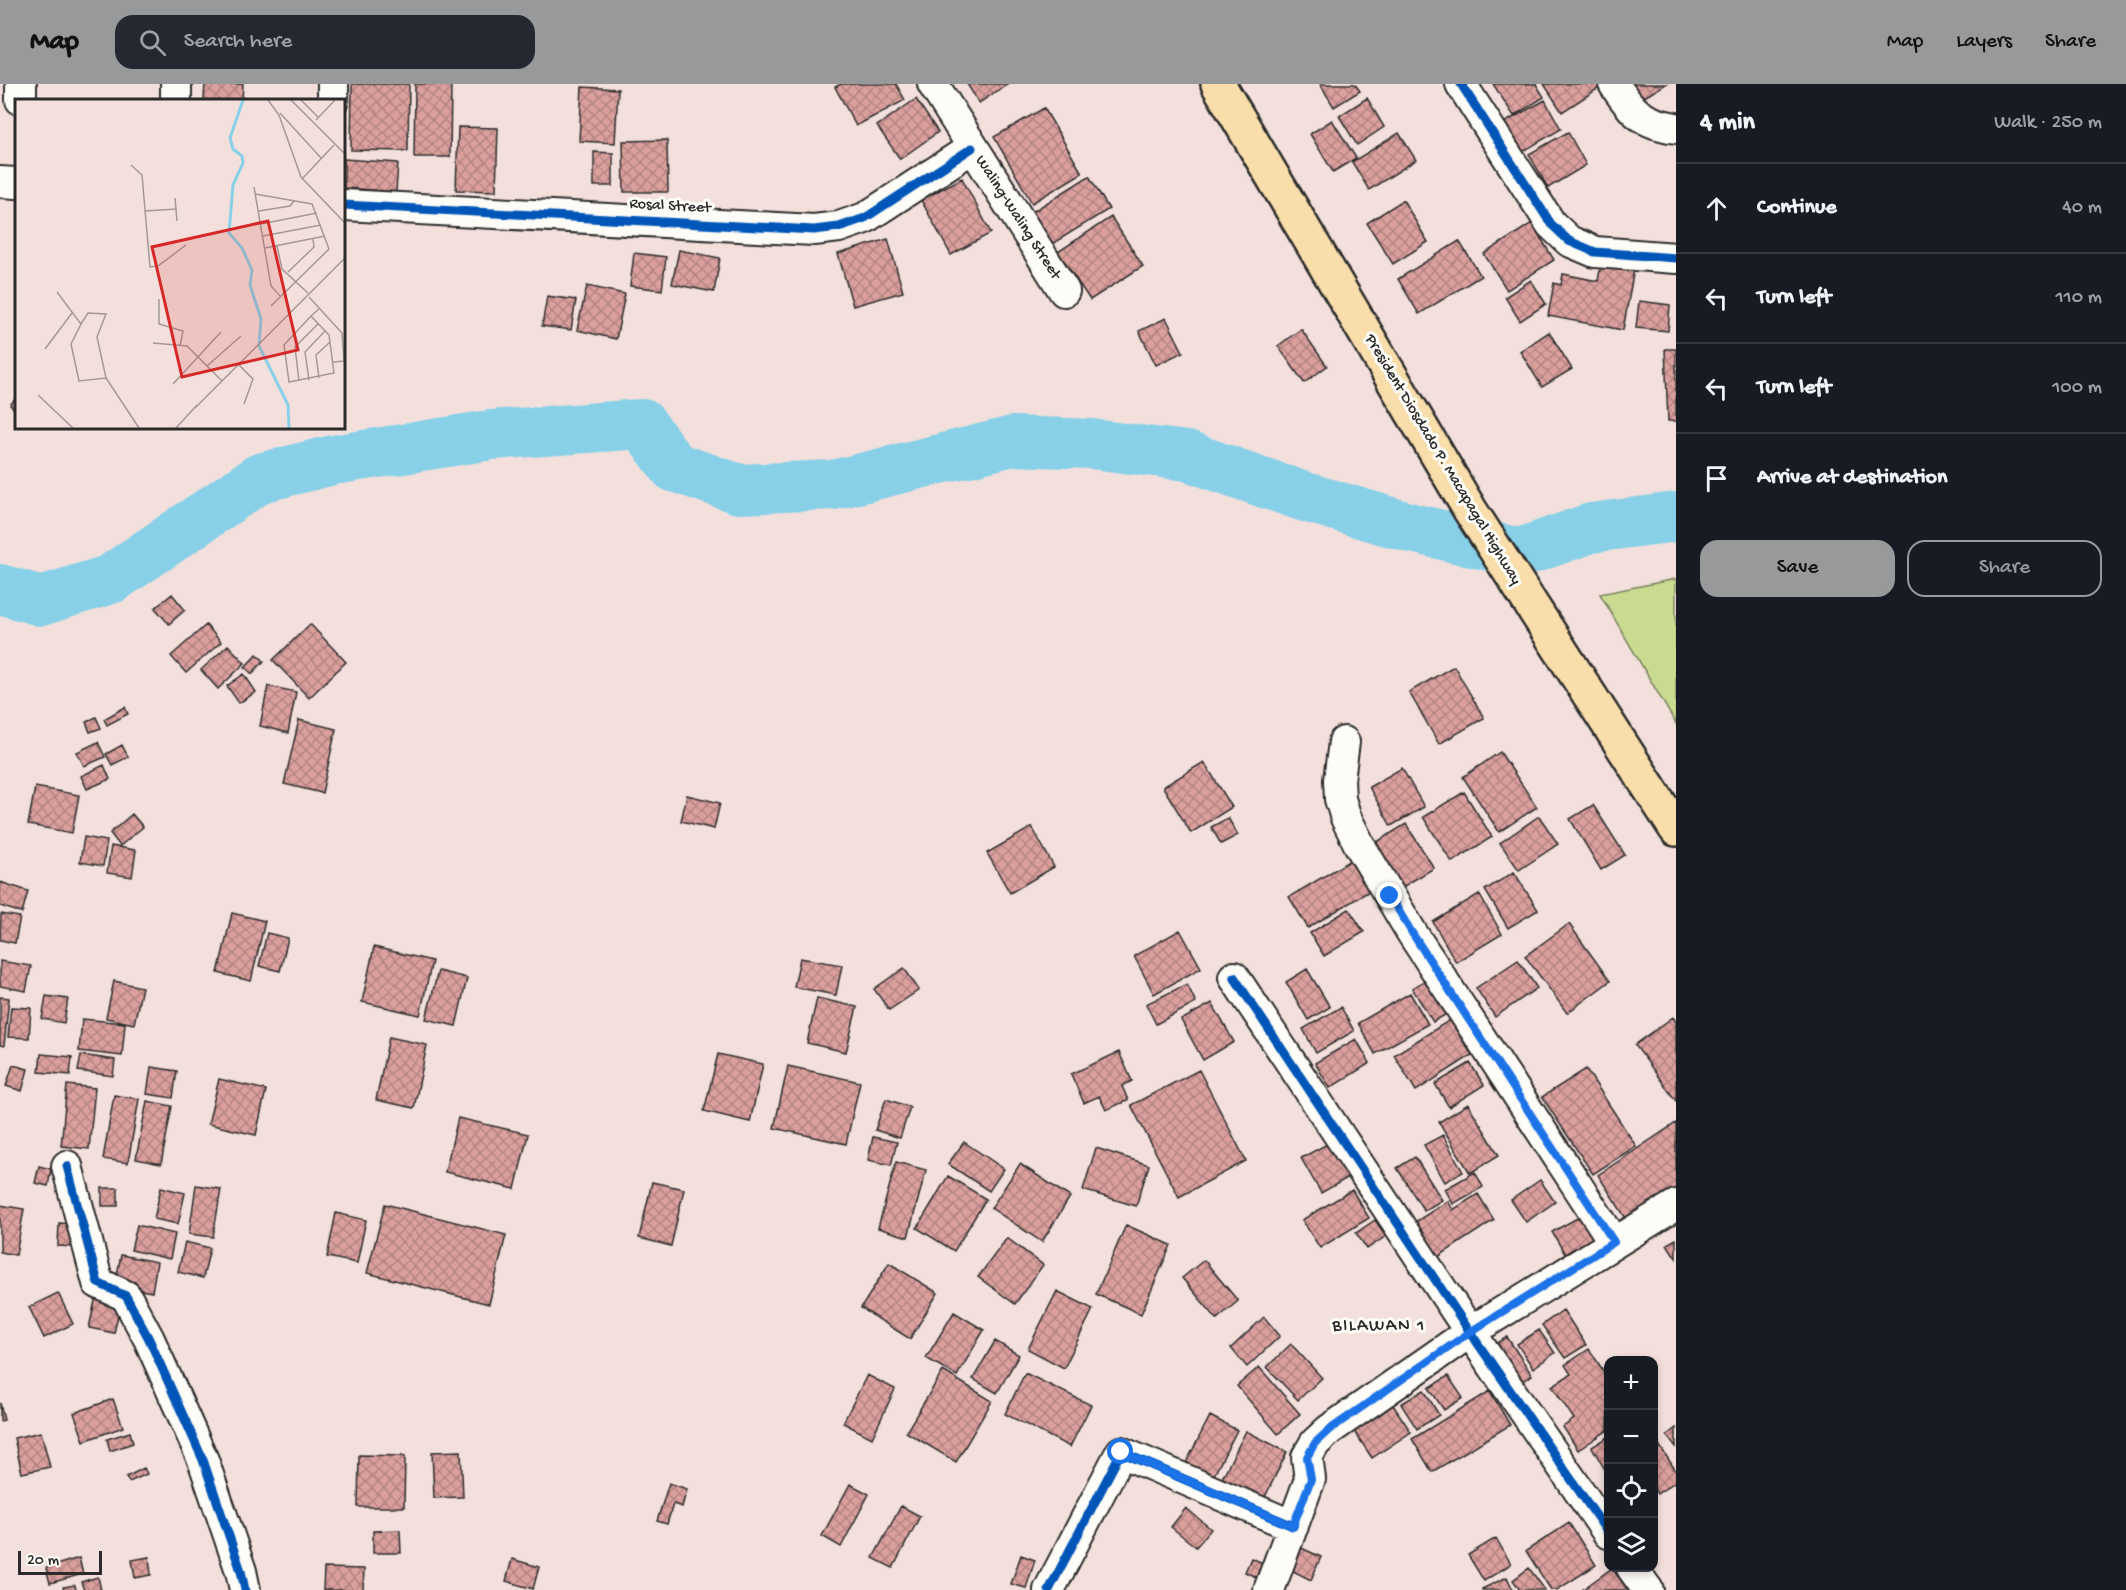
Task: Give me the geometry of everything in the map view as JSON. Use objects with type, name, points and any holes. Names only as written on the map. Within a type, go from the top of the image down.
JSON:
[{"type":"highway","name":"President Diosdado P. Macapagal Highway","points":[[1218,84],[1470,510],[1676,829]]},
{"type":"street","points":[[176,99],[177,84]]},
{"type":"street","name":"Waling-Waling Street","points":[[933,84],[1064,291]]},
{"type":"street","points":[[1461,84],[1551,224],[1569,241],[1595,252],[1676,258]]},
{"type":"street","points":[[1614,84],[1636,114],[1648,121],[1676,128]]},
{"type":"street","name":"Rosal Street","points":[[345,205],[814,230],[839,227],[865,218],[972,148]]},
{"type":"street","points":[[0,182],[15,183]]},
{"type":"street","points":[[1344,742],[1339,780],[1340,799],[1346,818],[1360,846],[1412,933],[1614,1242]]},
{"type":"street","points":[[1234,976],[1470,1332],[1604,1527]]},
{"type":"street","points":[[67,1166],[98,1283],[126,1296],[149,1339],[203,1460],[241,1571],[245,1590]]},
{"type":"street","points":[[1269,1590],[1311,1479],[1307,1457],[1315,1443],[1347,1417],[1470,1332],[1676,1205]]},
{"type":"street","points":[[1049,1590],[1121,1452],[1293,1526]]},
{"type":"street","points":[[1635,1572],[1647,1590]]},
{"type":"green space","points":[[1676,579],[1676,724],[1600,594]]},
{"type":"building","points":[[205,84],[243,84],[242,99],[204,99]]},
{"type":"building","points":[[352,84],[409,84],[408,151],[351,150]]},
{"type":"building","points":[[415,84],[451,84],[450,157],[414,157]]},
{"type":"building","points":[[841,84],[896,84],[905,100],[856,126],[835,87]]},
{"type":"building","points":[[967,84],[1008,84],[979,103]]},
{"type":"building","points":[[1320,84],[1355,84],[1360,91],[1334,107]]},
{"type":"building","points":[[1493,84],[1536,84],[1544,97],[1514,116]]},
{"type":"building","points":[[1544,84],[1597,84],[1599,88],[1562,112]]},
{"type":"building","points":[[1627,84],[1666,84],[1638,101]]},
{"type":"building","points":[[582,87],[618,89],[615,143],[579,141]]},
{"type":"building","points":[[1367,98],[1384,127],[1357,145],[1339,116]]},
{"type":"building","points":[[916,99],[938,132],[900,159],[877,126]]},
{"type":"building","points":[[1545,100],[1561,129],[1517,155],[1500,125]]},
{"type":"building","points":[[1044,108],[1082,173],[1032,203],[994,137]]},
{"type":"building","points":[[1332,120],[1356,158],[1333,172],[1310,134]]},
{"type":"building","points":[[458,127],[498,128],[496,191],[456,190]]},
{"type":"building","points":[[1568,132],[1586,165],[1548,188],[1529,154]]},
{"type":"building","points":[[1399,133],[1416,160],[1369,190],[1352,162]]},
{"type":"building","points":[[667,140],[668,192],[624,192],[623,141]]},
{"type":"building","points":[[594,152],[613,153],[613,186],[594,186]]},
{"type":"building","points":[[345,159],[398,163],[396,192],[345,188]]},
{"type":"building","points":[[1089,176],[1109,209],[1052,244],[1032,212]]},
{"type":"building","points":[[962,178],[991,233],[951,255],[921,200]]},
{"type":"building","points":[[1403,200],[1428,242],[1393,264],[1367,223]]},
{"type":"building","points":[[1111,217],[1143,266],[1090,300],[1058,252]]},
{"type":"building","points":[[1532,223],[1554,260],[1507,290],[1484,254]]},
{"type":"building","points":[[888,239],[903,292],[853,306],[838,254]]},
{"type":"building","points":[[1459,241],[1481,276],[1419,314],[1398,279]]},
{"type":"building","points":[[679,250],[720,258],[714,292],[672,284]]},
{"type":"building","points":[[634,253],[666,257],[662,290],[630,286]]},
{"type":"building","points":[[1601,263],[1634,269],[1623,330],[1548,316],[1554,283],[1561,285],[1563,274],[1598,281]]},
{"type":"building","points":[[1531,280],[1546,304],[1520,321],[1505,297]]},
{"type":"building","points":[[587,286],[625,294],[616,339],[577,330]]},
{"type":"building","points":[[547,296],[576,300],[571,330],[542,326]]},
{"type":"building","points":[[1639,301],[1670,305],[1668,331],[1636,328]]},
{"type":"building","points":[[1166,318],[1183,352],[1156,365],[1139,331]]},
{"type":"building","points":[[1301,329],[1327,366],[1304,383],[1278,346]]},
{"type":"building","points":[[1549,332],[1572,369],[1542,387],[1520,351]]},
{"type":"building","points":[[1665,349],[1676,349],[1676,421],[1668,421]]},
{"type":"building","points":[[15,399],[15,410],[10,405]]},
{"type":"building","points":[[172,594],[185,610],[169,624],[155,608]]},
{"type":"building","points":[[310,624],[346,662],[309,698],[273,660]]},
{"type":"building","points":[[206,625],[221,642],[186,673],[171,656]]},
{"type":"building","points":[[228,645],[245,663],[218,689],[201,670]]},
{"type":"building","points":[[257,654],[264,661],[252,674],[245,667]]},
{"type":"building","points":[[1454,666],[1484,718],[1439,744],[1409,692]]},
{"type":"building","points":[[244,674],[256,692],[239,703],[227,686]]},
{"type":"building","points":[[268,686],[296,692],[288,733],[260,726]]},
{"type":"building","points":[[125,707],[128,714],[107,725],[104,719]]},
{"type":"building","points":[[96,717],[101,728],[90,732],[86,722]]},
{"type":"building","points":[[299,720],[336,729],[322,793],[284,784]]},
{"type":"building","points":[[98,742],[105,757],[84,766],[77,752]]},
{"type":"building","points":[[122,745],[128,757],[112,765],[106,754]]},
{"type":"building","points":[[1500,752],[1537,807],[1499,832],[1463,777]]},
{"type":"building","points":[[1204,762],[1232,807],[1191,833],[1163,787]]},
{"type":"building","points":[[104,765],[110,779],[87,789],[81,776]]},
{"type":"building","points":[[1402,768],[1424,807],[1391,826],[1369,787]]},
{"type":"building","points":[[35,787],[79,795],[72,833],[28,825]]},
{"type":"building","points":[[1464,792],[1492,837],[1452,862],[1423,817]]},
{"type":"building","points":[[687,795],[720,803],[714,829],[681,821]]},
{"type":"building","points":[[1593,805],[1625,855],[1601,870],[1570,819]]},
{"type":"building","points":[[132,814],[143,827],[120,846],[110,833]]},
{"type":"building","points":[[1539,816],[1558,844],[1519,870],[1500,843]]},
{"type":"building","points":[[1228,818],[1238,835],[1221,844],[1211,827]]},
{"type":"building","points":[[1406,824],[1434,868],[1399,889],[1372,845]]},
{"type":"building","points":[[1032,827],[1054,867],[1010,893],[987,853]]},
{"type":"building","points":[[84,837],[107,841],[103,866],[80,862]]},
{"type":"building","points":[[111,846],[136,850],[132,877],[107,873]]},
{"type":"building","points":[[1358,856],[1376,887],[1308,928],[1289,897]]},
{"type":"building","points":[[1514,872],[1538,910],[1508,928],[1485,890]]},
{"type":"building","points":[[0,882],[28,891],[22,913],[0,906]]},
{"type":"building","points":[[1479,894],[1502,934],[1456,962],[1433,922]]},
{"type":"building","points":[[1349,909],[1364,932],[1324,956],[1310,933]]},
{"type":"building","points":[[232,913],[265,921],[251,981],[218,973]]},
{"type":"building","points":[[1,914],[20,917],[15,943],[0,940]]},
{"type":"building","points":[[1569,924],[1610,981],[1567,1013],[1525,956]]},
{"type":"building","points":[[1180,930],[1201,968],[1154,994],[1134,956]]},
{"type":"building","points":[[267,933],[288,938],[280,971],[259,966]]},
{"type":"building","points":[[374,947],[432,961],[420,1015],[362,1002]]},
{"type":"building","points":[[800,958],[842,965],[836,995],[794,987]]},
{"type":"building","points":[[1518,960],[1537,988],[1495,1017],[1476,988]]},
{"type":"building","points":[[0,961],[31,966],[26,991],[0,986]]},
{"type":"building","points":[[904,968],[919,990],[889,1010],[874,989]]},
{"type":"building","points":[[1307,969],[1330,1007],[1308,1020],[1286,982]]},
{"type":"building","points":[[438,971],[467,978],[456,1026],[426,1019]]},
{"type":"building","points":[[1429,978],[1450,1012],[1433,1022],[1412,988]]},
{"type":"building","points":[[114,981],[142,987],[134,1024],[106,1018]]},
{"type":"building","points":[[1187,984],[1196,1003],[1156,1024],[1146,1004]]},
{"type":"building","points":[[1410,993],[1428,1024],[1375,1054],[1358,1023]]},
{"type":"building","points":[[46,996],[68,999],[64,1023],[42,1019]]},
{"type":"building","points":[[0,997],[9,998],[4,1046],[0,1045]]},
{"type":"building","points":[[817,998],[857,1007],[846,1052],[807,1043]]},
{"type":"building","points":[[1212,1003],[1234,1042],[1203,1060],[1181,1020]]},
{"type":"building","points":[[11,1007],[31,1008],[29,1038],[8,1037]]},
{"type":"building","points":[[1341,1007],[1354,1031],[1316,1053],[1303,1029]]},
{"type":"building","points":[[1673,1017],[1676,1022],[1676,1101],[1635,1045]]},
{"type":"building","points":[[82,1019],[125,1023],[122,1056],[79,1051]]},
{"type":"building","points":[[1450,1020],[1472,1055],[1416,1091],[1394,1055]]},
{"type":"building","points":[[389,1037],[427,1045],[414,1108],[376,1100]]},
{"type":"building","points":[[1356,1039],[1370,1063],[1330,1088],[1315,1063]]},
{"type":"building","points":[[1119,1052],[1132,1081],[1122,1086],[1128,1100],[1106,1110],[1099,1096],[1084,1103],[1071,1074]]},
{"type":"building","points":[[41,1054],[72,1057],[70,1075],[39,1072]]},
{"type":"building","points":[[718,1054],[763,1064],[750,1122],[704,1111]]},
{"type":"building","points":[[81,1055],[115,1060],[113,1076],[78,1071]]},
{"type":"building","points":[[1470,1063],[1484,1085],[1449,1107],[1435,1084]]},
{"type":"building","points":[[13,1065],[28,1069],[22,1091],[6,1086]]},
{"type":"building","points":[[788,1066],[860,1082],[846,1144],[774,1128]]},
{"type":"building","points":[[151,1067],[177,1071],[173,1098],[147,1094]]},
{"type":"building","points":[[1586,1069],[1636,1146],[1593,1174],[1542,1097]]},
{"type":"building","points":[[1199,1070],[1246,1161],[1179,1197],[1131,1105]]},
{"type":"building","points":[[219,1079],[266,1090],[256,1135],[208,1124]]},
{"type":"building","points":[[67,1085],[95,1088],[89,1149],[61,1146]]},
{"type":"building","points":[[114,1095],[139,1099],[128,1163],[103,1159]]},
{"type":"building","points":[[886,1099],[910,1107],[900,1138],[875,1130]]},
{"type":"building","points":[[147,1101],[172,1106],[161,1164],[136,1159]]},
{"type":"building","points":[[1468,1104],[1499,1155],[1470,1173],[1439,1122]]},
{"type":"building","points":[[458,1118],[528,1134],[515,1189],[445,1172]]},
{"type":"building","points":[[1676,1123],[1676,1191],[1629,1223],[1598,1175]]},
{"type":"building","points":[[1443,1135],[1463,1172],[1445,1182],[1424,1145]]},
{"type":"building","points":[[873,1137],[897,1142],[891,1165],[868,1160]]},
{"type":"building","points":[[964,1142],[1004,1169],[989,1191],[948,1164]]},
{"type":"building","points":[[1329,1143],[1349,1177],[1321,1193],[1301,1158]]},
{"type":"building","points":[[1096,1148],[1149,1165],[1136,1206],[1083,1190]]},
{"type":"building","points":[[1415,1157],[1442,1200],[1424,1211],[1397,1168]]},
{"type":"building","points":[[896,1162],[926,1170],[908,1237],[878,1228]]},
{"type":"building","points":[[1020,1164],[1070,1197],[1042,1242],[991,1208]]},
{"type":"building","points":[[39,1166],[51,1169],[48,1186],[35,1183]]},
{"type":"building","points":[[1475,1172],[1483,1187],[1453,1204],[1445,1189]]},
{"type":"building","points":[[948,1176],[986,1199],[954,1251],[917,1228]]},
{"type":"building","points":[[1540,1180],[1555,1202],[1526,1222],[1511,1200]]},
{"type":"building","points":[[652,1182],[684,1189],[671,1246],[639,1238]]},
{"type":"building","points":[[196,1185],[221,1189],[213,1237],[189,1234]]},
{"type":"building","points":[[161,1187],[185,1193],[178,1224],[154,1219]]},
{"type":"building","points":[[102,1188],[118,1188],[118,1206],[102,1206]]},
{"type":"building","points":[[1352,1190],[1369,1218],[1320,1248],[1302,1220]]},
{"type":"building","points":[[1478,1194],[1494,1220],[1438,1257],[1415,1222],[1448,1201],[1453,1210]]},
{"type":"building","points":[[385,1204],[506,1235],[489,1304],[367,1273]]},
{"type":"building","points":[[0,1205],[24,1209],[16,1255],[0,1252]]},
{"type":"building","points":[[336,1213],[366,1220],[357,1263],[327,1257]]},
{"type":"building","points":[[1586,1213],[1598,1235],[1565,1254],[1552,1232]]},
{"type":"building","points":[[1375,1220],[1386,1236],[1367,1249],[1356,1233]]},
{"type":"building","points":[[59,1223],[76,1224],[75,1247],[58,1246]]},
{"type":"building","points":[[137,1225],[175,1234],[170,1259],[131,1250]]},
{"type":"building","points":[[1126,1225],[1171,1245],[1141,1314],[1096,1294]]},
{"type":"building","points":[[1007,1238],[1043,1265],[1015,1304],[978,1277]]},
{"type":"building","points":[[1676,1239],[1676,1258],[1667,1244]]},
{"type":"building","points":[[185,1242],[210,1248],[203,1278],[178,1272]]},
{"type":"building","points":[[121,1255],[157,1262],[152,1292],[115,1285]]},
{"type":"building","points":[[1204,1260],[1238,1301],[1217,1319],[1182,1278]]},
{"type":"building","points":[[889,1263],[938,1293],[910,1339],[861,1308]]},
{"type":"building","points":[[1057,1291],[1093,1309],[1064,1368],[1028,1349]]},
{"type":"building","points":[[97,1292],[122,1297],[114,1333],[89,1328]]},
{"type":"building","points":[[58,1293],[73,1324],[44,1338],[29,1307]]},
{"type":"building","points":[[1563,1310],[1586,1345],[1565,1358],[1542,1325]]},
{"type":"building","points":[[954,1312],[984,1330],[957,1376],[926,1358]]},
{"type":"building","points":[[1264,1317],[1280,1336],[1247,1367],[1231,1348]]},
{"type":"building","points":[[1539,1330],[1555,1353],[1533,1368],[1517,1344]]},
{"type":"building","points":[[1507,1337],[1532,1375],[1518,1385],[1493,1346]]},
{"type":"building","points":[[995,1341],[1019,1355],[997,1393],[973,1379]]},
{"type":"building","points":[[1291,1344],[1322,1378],[1298,1400],[1267,1367]]},
{"type":"building","points":[[1589,1349],[1604,1372],[1604,1433],[1578,1450],[1563,1427],[1574,1419],[1552,1386],[1571,1374],[1565,1365]]},
{"type":"building","points":[[1259,1367],[1300,1414],[1278,1434],[1237,1386]]},
{"type":"building","points":[[943,1371],[992,1401],[956,1462],[906,1432]]},
{"type":"building","points":[[1025,1373],[1091,1405],[1070,1447],[1005,1414]]},
{"type":"building","points":[[867,1375],[895,1389],[872,1438],[843,1423]]},
{"type":"building","points":[[1448,1376],[1463,1398],[1444,1410],[1429,1388]]},
{"type":"building","points":[[1424,1390],[1439,1415],[1417,1429],[1401,1404]]},
{"type":"building","points":[[1490,1391],[1510,1425],[1432,1472],[1412,1439]]},
{"type":"building","points":[[113,1399],[123,1427],[84,1441],[74,1413]]},
{"type":"building","points":[[0,1403],[4,1420],[0,1421]]},
{"type":"building","points":[[1393,1405],[1411,1432],[1372,1458],[1354,1431]]},
{"type":"building","points":[[1210,1416],[1237,1430],[1211,1481],[1184,1467]]},
{"type":"building","points":[[1676,1428],[1676,1447],[1667,1435]]},
{"type":"building","points":[[1246,1431],[1287,1452],[1262,1503],[1220,1482]]},
{"type":"building","points":[[41,1432],[50,1467],[22,1473],[14,1438]]},
{"type":"building","points":[[130,1432],[133,1443],[110,1451],[107,1439]]},
{"type":"building","points":[[1604,1440],[1604,1468],[1592,1447]]},
{"type":"building","points":[[1658,1443],[1676,1471],[1676,1481],[1658,1493]]},
{"type":"building","points":[[461,1451],[463,1497],[434,1498],[432,1452]]},
{"type":"building","points":[[359,1455],[405,1456],[404,1507],[358,1507]]},
{"type":"building","points":[[144,1468],[147,1474],[129,1482],[126,1477]]},
{"type":"building","points":[[669,1483],[687,1489],[682,1507],[673,1504],[667,1524],[657,1521]]},
{"type":"building","points":[[850,1484],[869,1494],[841,1547],[822,1536]]},
{"type":"building","points":[[901,1506],[920,1516],[893,1568],[873,1558]]},
{"type":"building","points":[[1186,1508],[1211,1529],[1196,1547],[1171,1527]]},
{"type":"building","points":[[1569,1523],[1596,1565],[1557,1590],[1551,1590],[1526,1551]]},
{"type":"building","points":[[400,1530],[401,1553],[373,1553],[373,1531]]},
{"type":"building","points":[[1496,1538],[1511,1564],[1484,1581],[1468,1555]]},
{"type":"building","points":[[1297,1546],[1321,1557],[1311,1580],[1287,1568]]},
{"type":"building","points":[[1021,1555],[1035,1560],[1026,1588],[1011,1584]]},
{"type":"building","points":[[149,1557],[151,1575],[135,1578],[132,1560]]},
{"type":"building","points":[[79,1558],[83,1574],[50,1583],[46,1568]]},
{"type":"building","points":[[1251,1558],[1263,1563],[1258,1578],[1245,1572]]},
{"type":"building","points":[[512,1559],[539,1567],[533,1589],[506,1581]]},
{"type":"building","points":[[324,1568],[364,1569],[363,1590],[323,1590]]},
{"type":"building","points":[[1529,1568],[1545,1590],[1520,1590],[1513,1580]]},
{"type":"building","points":[[1607,1572],[1615,1572],[1628,1590],[1582,1590]]},
{"type":"building","points":[[98,1577],[101,1590],[84,1590],[81,1582]]},
{"type":"building","points":[[1507,1577],[1513,1590],[1482,1590],[1482,1589]]},
{"type":"building","points":[[75,1585],[76,1590],[64,1590],[63,1587]]},
{"type":"waterway","points":[[0,589],[41,601],[111,579],[260,478],[333,460],[491,435],[642,424],[674,467],[739,489],[833,485],[1013,441],[1092,444],[1187,456],[1305,497],[1412,528],[1520,553],[1591,528],[1676,517]]},
{"type":"cycle path","points":[[1461,84],[1551,224],[1569,241],[1595,252],[1676,258]]},
{"type":"cycle path","points":[[345,205],[814,230],[839,227],[865,218],[972,148]]},
{"type":"cycle path","points":[[1234,977],[1470,1332],[1604,1527]]},
{"type":"cycle path","points":[[67,1166],[98,1283],[126,1296],[149,1339],[203,1460],[241,1571],[245,1590]]},
{"type":"cycle path","points":[[1049,1590],[1121,1452],[1293,1526]]},
{"type":"district","name":"BILAWAN 1","points":[[1379,1326]]},
{"type":"route","points":[[1121,1452],[1293,1526],[1311,1479],[1307,1457],[1315,1443],[1329,1430],[1470,1332],[1614,1242],[1390,896]]}]
